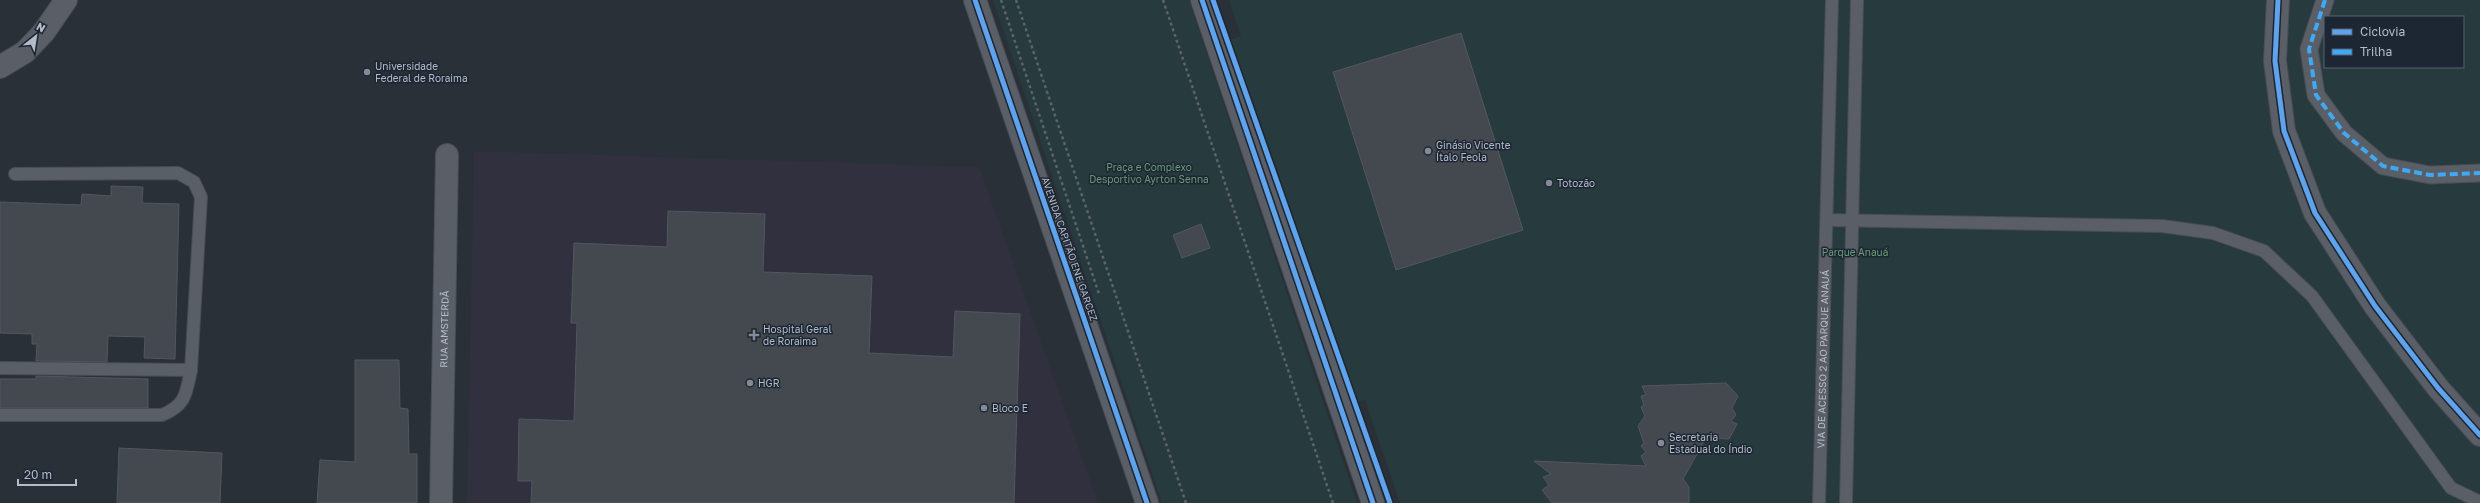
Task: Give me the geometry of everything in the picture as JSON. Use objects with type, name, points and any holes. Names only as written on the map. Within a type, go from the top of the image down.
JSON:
[{"type":"street","points":[[0,67],[25,52],[44,32],[66,0]]},
{"type":"street","name":"AVENIDA CAPITÃO ENE GARCEZ","points":[[975,0],[1146,503]]},
{"type":"street","points":[[1202,0],[1373,503]]},
{"type":"street","points":[[2278,0],[2275,61],[2284,131],[2315,212],[2375,306],[2438,388],[2480,435]]},
{"type":"street","points":[[2325,0],[2309,49],[2316,95],[2344,133],[2383,166],[2430,175],[2480,173]]},
{"type":"street","name":"RUA AMSTERDÃ","points":[[441,503],[448,155]]},
{"type":"lane","name":"VIA DE ACESSO 2 AO PARQUE ANAUÁ","points":[[1820,503],[1832,0]]},
{"type":"lane","points":[[1846,503],[1857,0]]},
{"type":"lane","points":[[0,415],[162,415],[176,409],[185,397],[191,370],[201,197],[194,182],[178,173],[15,174]]},
{"type":"lane","points":[[1827,220],[2162,226],[2213,233],[2264,251],[2312,296],[2451,488],[2480,502]]},
{"type":"lane","points":[[0,368],[191,370]]},
{"type":"path","points":[[1001,0],[1102,302]]},
{"type":"path","points":[[1016,0],[1186,503]]},
{"type":"path","points":[[1163,0],[1333,503]]},
{"type":"shaded area","name":"Hospital Geral de Roraima","points":[[474,151],[979,167],[1098,503],[467,503]]},
{"type":"green space","name":"Praça e Complexo Desportivo Ayrton Senna","points":[[993,0],[1189,0],[1357,503],[1162,503]]},
{"type":"green space","name":"Parque Anauá","points":[[1229,0],[2480,0],[2480,503],[1400,503],[1365,400],[1355,403],[1227,41],[1241,36]]},
{"type":"building","name":"Ginásio Vicente Ítalo Feola","points":[[1461,33],[1523,230],[1396,270],[1333,72]]},
{"type":"building","points":[[111,186],[143,187],[142,203],[179,204],[175,359],[144,358],[145,337],[108,336],[107,362],[36,361],[37,344],[32,344],[32,334],[0,333],[0,202],[81,205],[82,194],[111,196]]},
{"type":"building","name":"HGR","points":[[668,211],[765,214],[763,272],[872,276],[869,353],[953,357],[955,311],[1020,314],[1014,503],[531,503],[532,481],[518,481],[519,419],[574,421],[577,323],[571,323],[574,243],[667,247]]},
{"type":"building","points":[[1201,224],[1210,248],[1182,258],[1173,235]]},
{"type":"building","points":[[355,360],[399,360],[400,408],[408,409],[409,454],[417,454],[417,503],[317,503],[320,460],[355,462]]},
{"type":"building","points":[[36,376],[148,379],[148,408],[0,408],[0,379],[36,379]]},
{"type":"building","name":"Secretaria Estadual do Índio","points":[[1726,383],[1738,396],[1732,408],[1736,415],[1731,421],[1737,424],[1729,439],[1706,438],[1683,479],[1689,487],[1689,503],[1552,503],[1542,490],[1549,485],[1543,477],[1551,474],[1534,461],[1646,466],[1641,456],[1646,452],[1641,446],[1644,443],[1638,426],[1645,416],[1641,407],[1644,405],[1641,396],[1646,395],[1642,386]]},
{"type":"building","points":[[119,448],[222,453],[220,503],[117,503]]},
{"type":"marked path","points":[[2325,0],[2309,49],[2316,95],[2344,133],[2383,166],[2430,175],[2480,173]]},
{"type":"cycle path","points":[[975,0],[1147,503]]},
{"type":"cycle path","points":[[1202,0],[1373,503]]},
{"type":"cycle path","points":[[1213,0],[1390,503]]},
{"type":"cycle path","points":[[2278,0],[2275,61],[2284,131],[2315,213],[2375,306],[2438,388],[2480,435]]},
{"type":"place","name":"Universidade Federal de Roraima","points":[[367,72]]},
{"type":"place","name":"Ginásio Vicente Ítalo Feola","points":[[1428,151]]},
{"type":"place","name":"Totozão","points":[[1549,183]]},
{"type":"place","name":"Hospital Geral de Roraima","points":[[754,335]]},
{"type":"place","name":"HGR","points":[[750,383]]},
{"type":"place","name":"Bloco E","points":[[984,408]]},
{"type":"place","name":"Secretaria Estadual do Índio","points":[[1661,443]]}]
